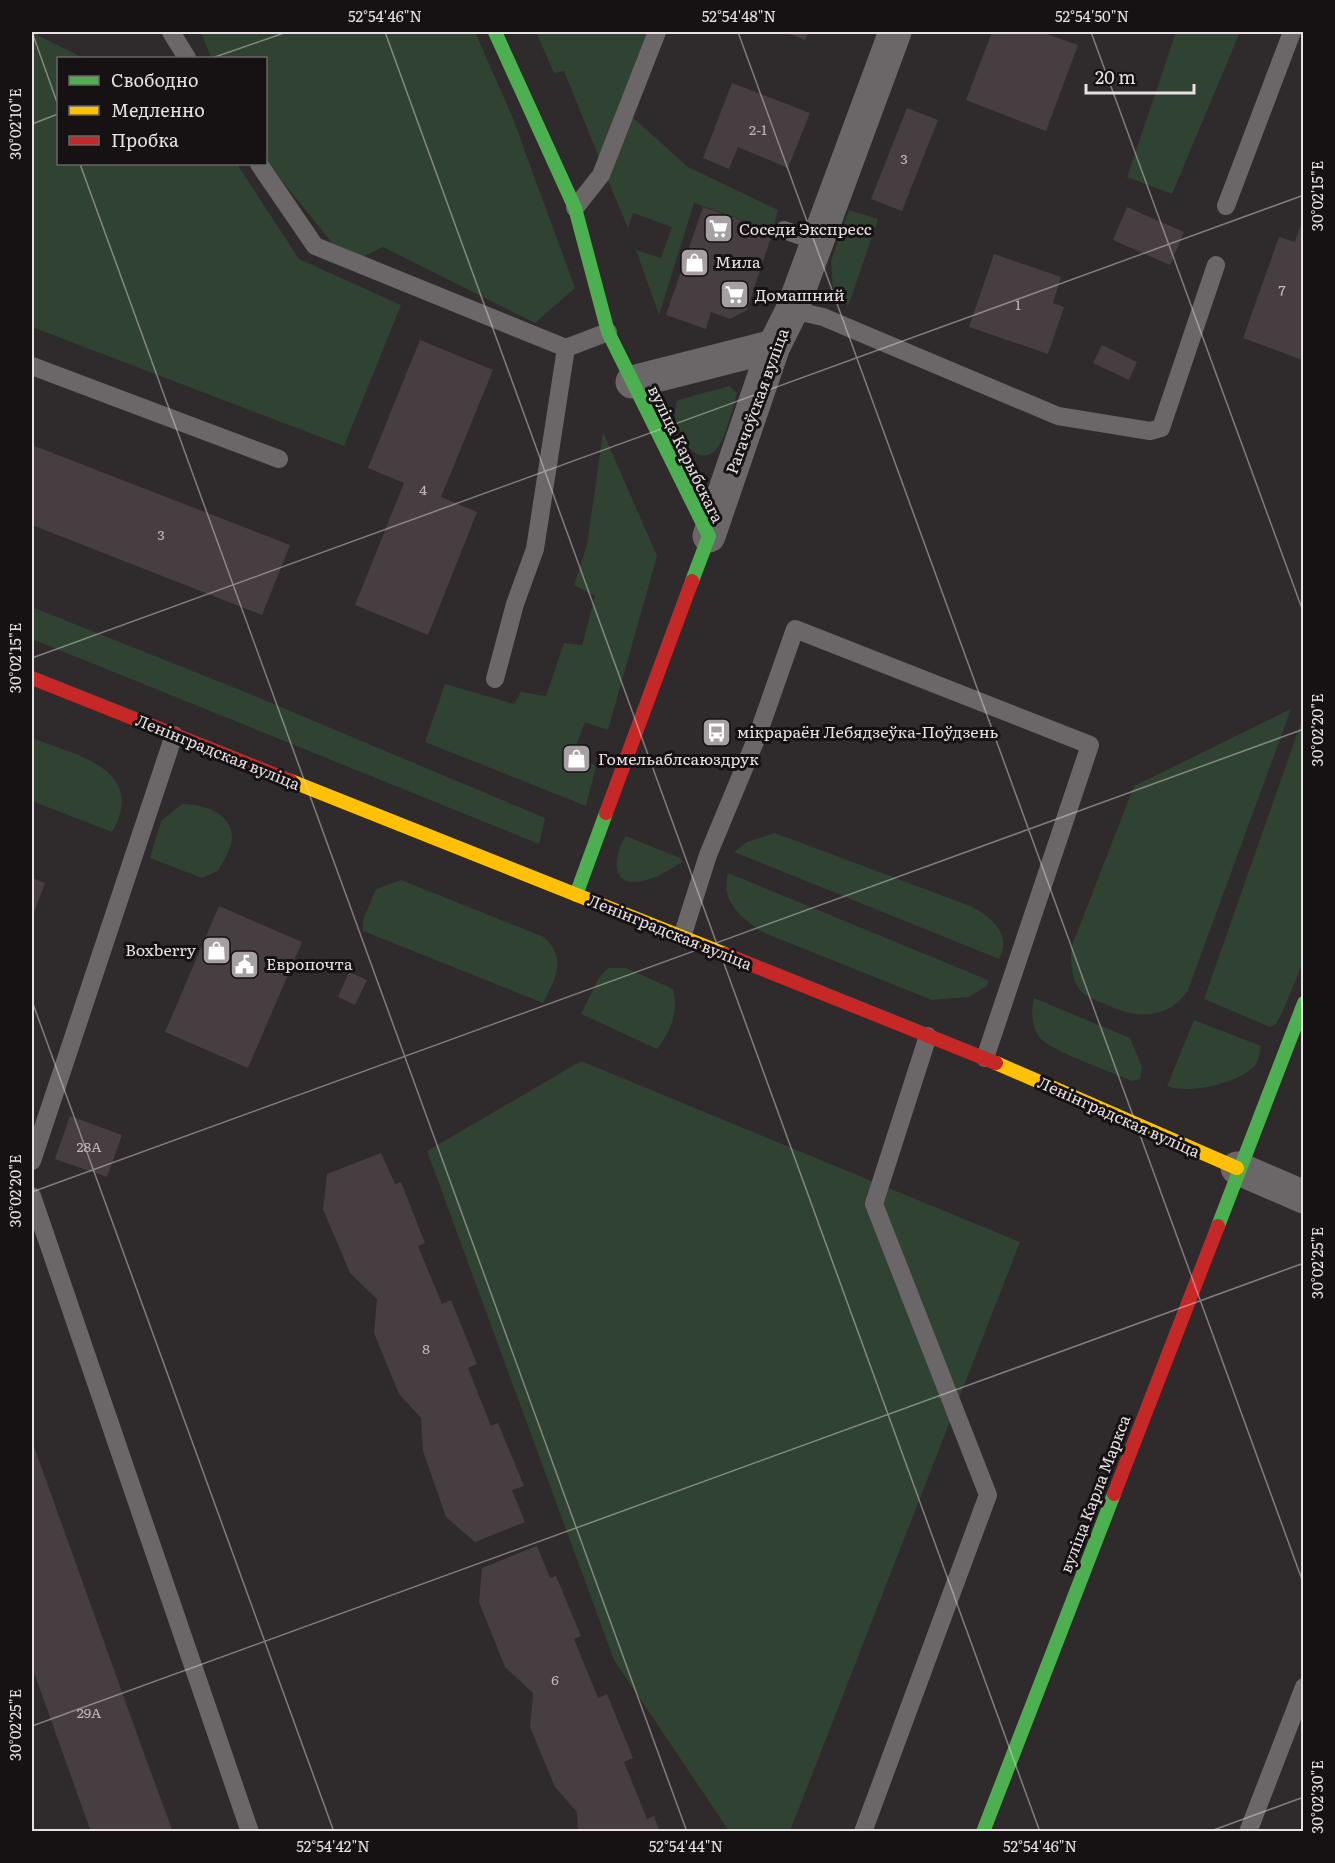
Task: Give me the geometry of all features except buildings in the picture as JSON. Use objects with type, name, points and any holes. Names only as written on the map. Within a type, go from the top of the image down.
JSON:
[{"type":"main road","name":"вуліца Карыбскага","points":[[495,32],[575,208],[608,332],[709,536],[576,895]]},
{"type":"main road","name":"Ленінградская вуліца","points":[[32,678],[985,1058],[1238,1168]]},
{"type":"main road","name":"вуліца Карла Маркса","points":[[984,1832],[1238,1168],[1304,1003]]},
{"type":"street","name":"Рагачоўская вуліца","points":[[709,536],[774,346],[792,310],[895,32]]},
{"type":"street","points":[[632,382],[774,346]]},
{"type":"street","name":"Ленінградская вуліца","points":[[1238,1168],[1304,1197]]},
{"type":"lane","points":[[171,32],[186,57]]},
{"type":"lane","points":[[575,208],[601,175],[657,32]]},
{"type":"lane","points":[[1226,206],[1292,32]]},
{"type":"lane","points":[[260,165],[315,246],[566,348],[608,332]]},
{"type":"lane","points":[[784,230],[818,242]]},
{"type":"lane","points":[[792,310],[823,317],[1058,416],[1150,431],[1161,428],[1216,265]]},
{"type":"lane","points":[[495,679],[515,604],[535,549],[566,348]]},
{"type":"lane","points":[[32,366],[279,459]]},
{"type":"lane","points":[[682,937],[708,855],[758,737],[795,629],[1090,745],[985,1058]]},
{"type":"lane","points":[[32,1161],[174,735]]},
{"type":"lane","points":[[862,1832],[988,1495],[874,1204],[928,1036]]},
{"type":"lane","points":[[32,1196],[250,1832]]},
{"type":"lane","points":[[1248,1832],[1304,1687]]},
{"type":"green space","points":[[32,32],[39,32],[37,35],[82,57],[57,57],[57,165],[238,165],[299,259],[401,305],[344,446],[32,327]]},
{"type":"green space","points":[[201,32],[475,32],[512,116],[575,288],[535,323],[383,247],[363,257],[332,243],[267,162],[267,57],[211,57]]},
{"type":"green space","points":[[536,32],[653,32],[602,165],[564,71],[554,73]]},
{"type":"green space","points":[[1176,32],[1240,32],[1172,194],[1127,177]]},
{"type":"green space","points":[[630,115],[688,167],[778,210],[773,231],[694,203],[659,315],[636,250],[661,258],[672,227],[633,213],[628,228],[606,176]]},
{"type":"green space","points":[[849,210],[878,219],[849,304],[834,303],[831,261]]},
{"type":"green space","points":[[729,386],[737,393],[724,436],[718,447],[710,454],[701,455],[685,443],[679,433],[675,410],[678,400]]},
{"type":"green space","points":[[603,432],[657,556],[608,730],[585,722],[573,754],[596,766],[586,806],[425,742],[445,684],[514,704],[521,692],[546,696],[564,643],[582,645],[595,596],[574,585],[587,545]]},
{"type":"green space","points":[[32,607],[245,692],[545,818],[539,844],[32,639]]},
{"type":"green space","points":[[1291,709],[1188,990],[1171,1007],[1151,1014],[1118,1010],[1085,994],[1074,980],[1071,948],[1134,786]]},
{"type":"green space","points":[[1303,717],[1303,962],[1282,1013],[1276,1024],[1270,1027],[1204,999]]},
{"type":"green space","points":[[32,738],[86,759],[102,768],[114,779],[121,793],[121,811],[112,832],[32,801]]},
{"type":"green space","points":[[182,804],[199,806],[215,812],[222,816],[231,830],[230,847],[218,871],[202,878],[150,858],[161,821]]},
{"type":"green space","points":[[775,833],[973,907],[993,922],[1002,935],[1002,951],[999,959],[734,852],[747,842]]},
{"type":"green space","points":[[626,836],[680,858],[683,862],[648,880],[627,881],[621,877],[617,865],[619,849]]},
{"type":"green space","points":[[728,873],[988,980],[987,986],[968,997],[932,1000],[762,932],[734,908],[727,892]]},
{"type":"green space","points":[[401,880],[544,937],[556,954],[557,969],[543,1003],[363,931],[363,920],[376,889]]},
{"type":"green space","points":[[608,968],[626,968],[673,989],[674,1013],[666,1035],[657,1049],[581,1014],[599,978]]},
{"type":"green space","points":[[1034,998],[1130,1038],[1142,1067],[1140,1079],[1132,1081],[1070,1056],[1041,1039],[1035,1030],[1033,1019]]},
{"type":"green space","points":[[1194,1020],[1261,1046],[1256,1064],[1239,1077],[1214,1086],[1187,1089],[1167,1086]]},
{"type":"green space","points":[[581,1061],[1020,1242],[790,1831],[729,1831],[614,1660],[427,1151]]},
{"type":"traffic: fast","points":[[495,32],[575,208],[608,332],[709,536],[692,581]]},
{"type":"traffic: fast","points":[[576,895],[606,813]]},
{"type":"traffic: fast","points":[[1218,1226],[1304,1003]]},
{"type":"traffic: fast","points":[[983,1832],[1114,1494]]},
{"type":"traffic: slow","points":[[291,781],[725,954]]},
{"type":"traffic: slow","points":[[996,1063],[1237,1168]]},
{"type":"traffic: jam","points":[[606,813],[692,581]]},
{"type":"traffic: jam","points":[[32,678],[291,781]]},
{"type":"traffic: jam","points":[[725,954],[996,1063]]},
{"type":"traffic: jam","points":[[1114,1494],[1218,1226]]},
{"type":"place","name":"Соседи Экспресс","points":[[718,229]]},
{"type":"place","name":"Мила","points":[[694,262]]},
{"type":"place","name":"Домашний","points":[[734,295]]},
{"type":"place","name":"мікрараён Лебядзеўка-Поўдзень","points":[[716,732]]},
{"type":"place","name":"Гомельаблсаюздрук","points":[[577,759]]},
{"type":"place","name":"Boxberry","points":[[217,950]]},
{"type":"place","name":"Европочта","points":[[245,964]]}]
